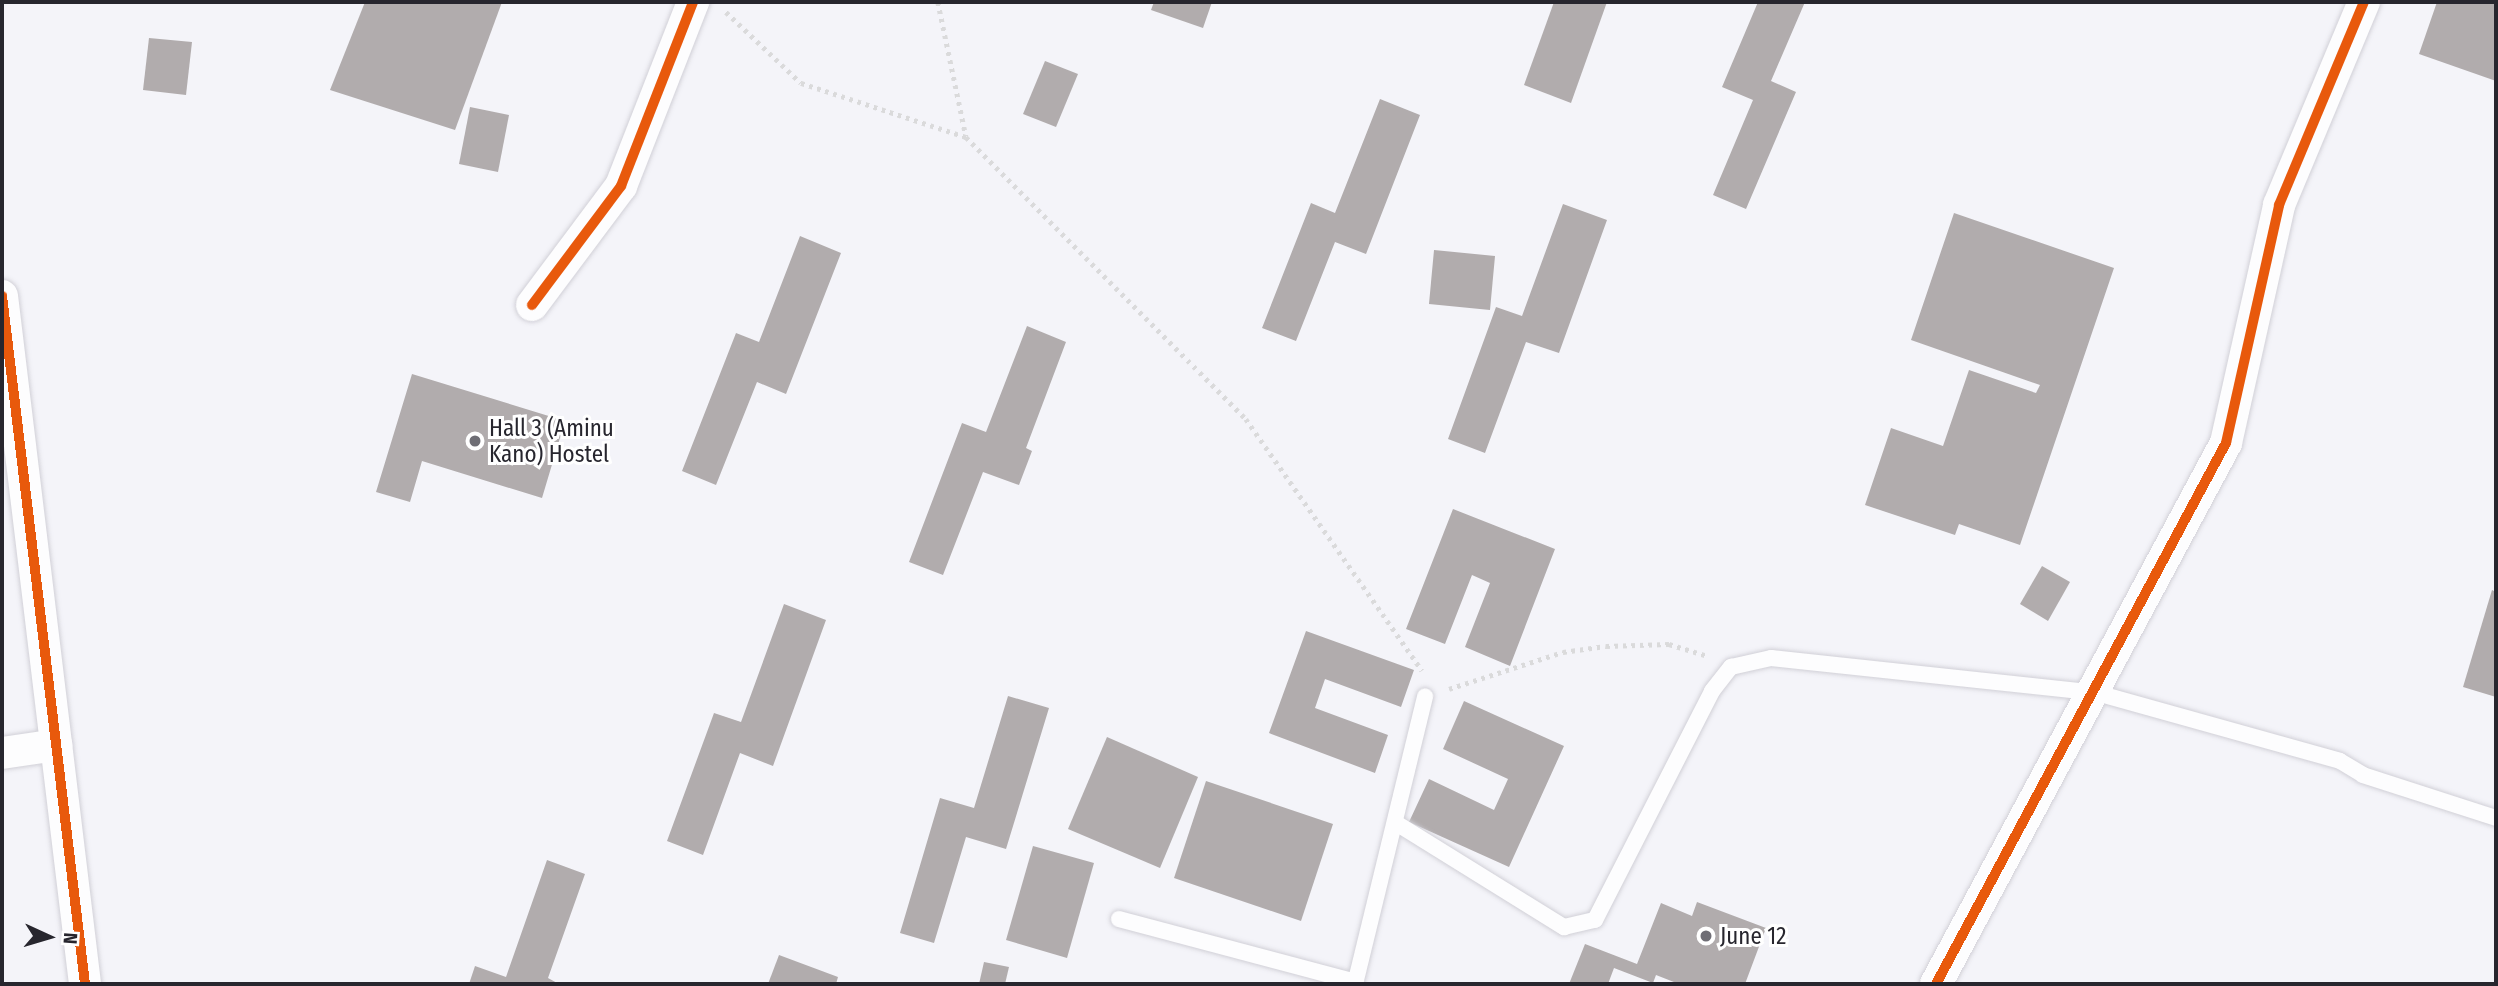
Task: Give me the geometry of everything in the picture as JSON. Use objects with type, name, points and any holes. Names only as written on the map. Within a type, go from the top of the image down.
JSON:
[{"type":"street","points":[[532,305],[621,186],[693,2]]},
{"type":"street","points":[[1936,984],[2097,694],[2226,443],[2279,205],[2364,2]]},
{"type":"street","points":[[2,296],[85,984]]},
{"type":"street","points":[[2,752],[56,745]]},
{"type":"lane","points":[[1396,823],[1563,927],[1595,919],[1712,691],[1731,667],[1771,658],[2097,694],[2340,761],[2363,775],[2496,818]]},
{"type":"lane","points":[[1119,919],[1355,983],[1425,696]]},
{"type":"path","points":[[715,2],[801,83],[966,137],[1246,419],[1319,518],[1373,606],[1410,649],[1423,673],[1425,696],[1563,652],[1606,646],[1669,644],[1731,667]]},
{"type":"path","points":[[938,2],[966,137]]},
{"type":"building","points":[[365,2],[502,2],[455,130],[330,90]]},
{"type":"building","points":[[1154,2],[1212,2],[1203,28],[1151,10]]},
{"type":"building","points":[[1554,2],[1607,2],[1571,103],[1524,85]]},
{"type":"building","points":[[1758,2],[1805,2],[1771,81],[1796,92],[1746,209],[1713,195],[1753,100],[1722,87]]},
{"type":"building","points":[[2437,2],[2496,2],[2496,81],[2419,54]]},
{"type":"building","points":[[149,38],[192,42],[186,95],[143,90]]},
{"type":"building","points":[[1045,61],[1078,74],[1056,127],[1023,114]]},
{"type":"building","points":[[1380,99],[1420,115],[1366,254],[1335,242],[1296,341],[1262,328],[1311,203],[1335,213]]},
{"type":"building","points":[[470,107],[509,115],[498,172],[459,164]]},
{"type":"building","points":[[1563,204],[1607,220],[1559,353],[1526,342],[1485,453],[1448,439],[1496,307],[1522,316]]},
{"type":"building","points":[[1954,213],[2114,268],[2020,545],[1959,524],[1955,535],[1865,505],[1891,428],[1943,446],[1969,370],[2036,393],[2040,385],[1911,340]]},
{"type":"building","points":[[800,236],[841,253],[786,394],[757,382],[716,485],[682,471],[736,333],[759,342]]},
{"type":"building","points":[[1434,250],[1495,256],[1490,310],[1429,304]]},
{"type":"building","points":[[1027,326],[1066,342],[1026,448],[1032,451],[1019,485],[983,472],[943,575],[909,562],[962,423],[986,432]]},
{"type":"building","name":"Hall 3 (Aminu Kano) Hostel","points":[[412,374],[565,421],[542,498],[422,461],[410,502],[376,492]]},
{"type":"building","points":[[1453,509],[1555,549],[1510,666],[1465,647],[1490,583],[1472,575],[1445,644],[1406,629]]},
{"type":"building","points":[[2042,566],[2070,582],[2048,621],[2020,604]]},
{"type":"building","points":[[2492,590],[2496,592],[2496,697],[2463,687]]},
{"type":"building","points":[[784,604],[826,620],[773,766],[740,753],[703,855],[667,841],[714,713],[741,722]]},
{"type":"building","points":[[1306,631],[1414,670],[1401,707],[1325,679],[1315,708],[1388,735],[1375,773],[1269,733]]},
{"type":"building","points":[[1008,696],[1049,708],[1006,849],[966,837],[934,943],[900,933],[940,798],[974,808]]},
{"type":"building","points":[[1464,701],[1564,746],[1509,867],[1409,822],[1429,779],[1494,810],[1508,779],[1443,749]]},
{"type":"building","points":[[1107,737],[1198,777],[1160,868],[1068,829]]},
{"type":"building","points":[[1206,781],[1333,824],[1301,921],[1174,878]]},
{"type":"building","points":[[1033,846],[1094,863],[1067,958],[1006,940]]},
{"type":"building","points":[[547,860],[585,874],[548,978],[559,984],[469,984],[475,966],[506,977]]},
{"type":"building","name":"June 12","points":[[1697,902],[1766,928],[1745,984],[1679,984],[1656,975],[1653,983],[1614,968],[1608,984],[1569,984],[1585,944],[1637,964],[1661,903],[1692,916]]},
{"type":"building","points":[[779,955],[838,977],[836,984],[768,984]]},
{"type":"building","points":[[984,962],[1009,967],[1005,984],[979,984]]},
{"type":"cycle path","points":[[532,305],[621,186],[693,2]]},
{"type":"cycle path","points":[[1936,984],[2226,443],[2279,205],[2364,2]]},
{"type":"cycle path","points":[[2,296],[85,984]]},
{"type":"place","name":"Hall 3 (Aminu Kano) Hostel","points":[[475,441]]},
{"type":"place","name":"June 12","points":[[1706,936]]}]
